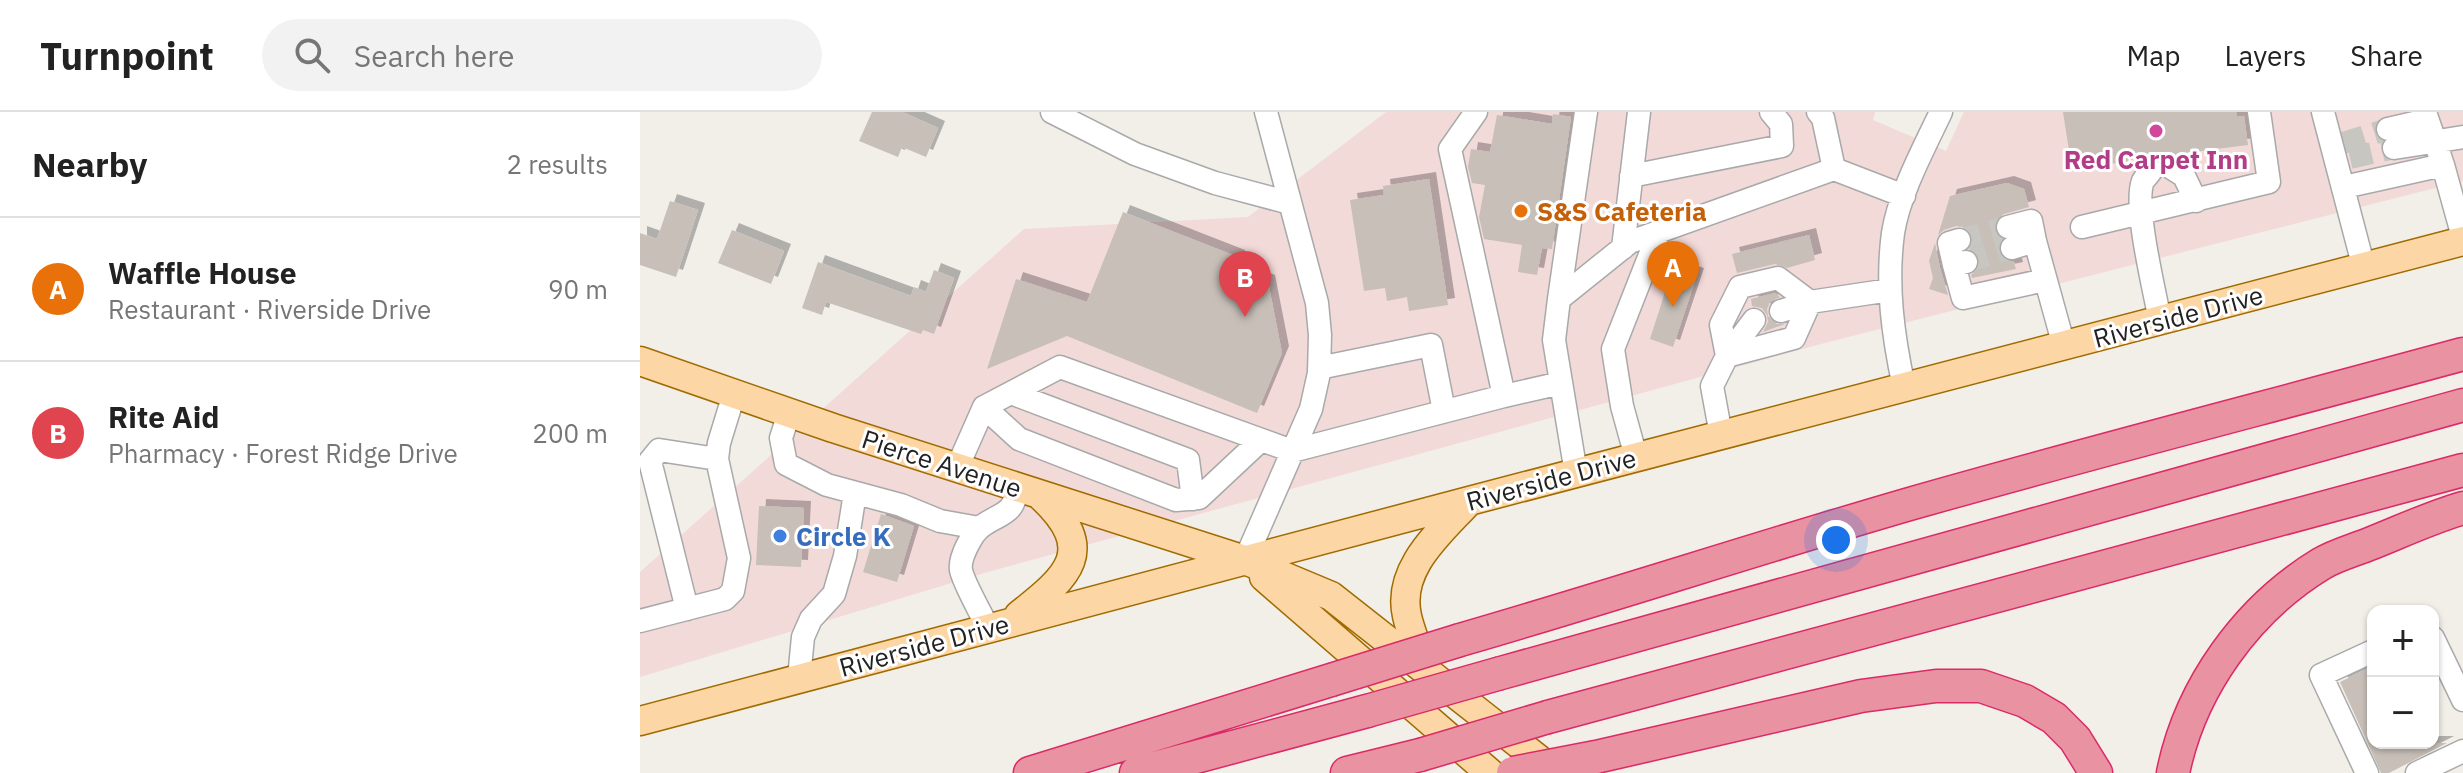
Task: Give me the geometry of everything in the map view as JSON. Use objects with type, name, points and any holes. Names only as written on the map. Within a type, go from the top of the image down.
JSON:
[{"type":"highway","points":[[1030,773],[1644,586],[1748,551],[1916,502],[2463,354]]},
{"type":"highway","points":[[1136,773],[2463,405]]},
{"type":"highway","points":[[1347,773],[2463,470]]},
{"type":"highway","points":[[2173,773],[2192,713],[2213,674],[2245,628],[2277,594],[2323,563],[2463,508]]},
{"type":"highway","points":[[1513,773],[1861,696],[1936,686],[1981,686],[2025,701],[2054,718],[2075,739],[2096,773]]},
{"type":"main road","name":"Riverside Drive","points":[[640,721],[2364,268],[2463,239]]},
{"type":"main road","name":"Pierce Avenue","points":[[640,361],[789,413],[1245,560],[1331,596],[1556,773]]},
{"type":"main road","points":[[999,625],[1058,583],[1067,571],[1072,556],[1068,527],[1059,514],[1028,491]]},
{"type":"main road","points":[[1425,669],[1406,615],[1408,580],[1418,559],[1469,501]]},
{"type":"main road","name":"Pierce Avenue","points":[[1245,560],[1490,773]]},
{"type":"street","points":[[1052,112],[1135,154],[1215,183],[1290,203]]},
{"type":"street","points":[[1245,560],[1311,409],[1319,368],[1317,303],[1266,112]]},
{"type":"street","points":[[1476,112],[1450,149],[1504,396]]},
{"type":"street","points":[[1576,473],[1554,340],[1586,112]]},
{"type":"street","points":[[1623,248],[1639,112]]},
{"type":"street","points":[[1631,176],[1782,146],[1784,136],[1781,124],[1771,112]]},
{"type":"street","points":[[1818,112],[1823,118],[1834,169]]},
{"type":"street","points":[[1904,387],[1893,335],[1890,290],[1893,231],[1904,196],[1941,112]]},
{"type":"street","points":[[2082,227],[2269,182],[2259,112]]},
{"type":"street","points":[[2323,112],[2340,152],[2344,187],[2364,268]]},
{"type":"street","points":[[2391,138],[2429,124],[2463,137]]},
{"type":"street","points":[[2429,124],[2463,239]]},
{"type":"street","points":[[2344,187],[2443,165]]},
{"type":"street","points":[[1559,299],[1630,242],[1834,169],[1904,196]]},
{"type":"street","points":[[2160,321],[2141,213],[2144,180],[2162,170],[2184,176],[2196,201]]},
{"type":"street","points":[[1636,457],[1622,406],[1613,349],[1659,232]]},
{"type":"street","points":[[2010,238],[2035,241],[2064,346]]},
{"type":"street","points":[[1960,256],[1963,298],[2045,280]]},
{"type":"street","points":[[1727,356],[1721,325],[1740,287],[1778,278],[1810,302]]},
{"type":"street","points":[[1781,311],[1810,302],[1890,290]]},
{"type":"street","points":[[1727,356],[1794,338],[1810,302]]},
{"type":"street","points":[[1721,435],[1712,386],[1727,356],[1754,320]]},
{"type":"street","points":[[1319,368],[1431,345],[1444,411]]},
{"type":"street","points":[[957,468],[984,407],[1060,367],[1292,451],[1561,383]]},
{"type":"street","points":[[1011,393],[1188,460],[1193,499]]},
{"type":"street","points":[[640,621],[725,599],[733,591],[739,558],[717,459],[734,394]]},
{"type":"street","points":[[984,407],[1019,439],[1176,500],[1199,498],[1261,440]]},
{"type":"street","points":[[789,413],[781,438],[786,464],[827,485],[901,505],[940,521],[979,528]]},
{"type":"street","points":[[687,609],[650,461],[659,450],[717,459]]},
{"type":"street","points":[[999,625],[961,569],[965,551],[979,528],[1006,514],[1028,491]]},
{"type":"street","points":[[799,678],[803,637],[811,619],[834,594],[845,556],[855,493]]},
{"type":"street","points":[[2439,650],[2463,700]]},
{"type":"street","points":[[2361,771],[2321,675],[2367,654]]},
{"type":"street","points":[[2417,773],[2463,751]]},
{"type":"shaded area","points":[[1386,112],[1875,112],[1873,120],[1946,151],[1964,112],[2463,112],[2463,181],[1817,345],[988,572],[640,677],[640,572],[1024,229],[1248,217]]},
{"type":"building","points":[[872,112],[902,112],[938,128],[926,157],[902,147],[898,157],[859,141]]},
{"type":"building","name":"Red Carpet Inn","points":[[2063,112],[2236,112],[2237,117],[2244,116],[2248,145],[2185,153],[2181,158],[2173,155],[2161,162],[2152,157],[2139,163],[2135,160],[2072,170]]},
{"type":"building","name":"S&S Cafeteria","points":[[1553,114],[1571,117],[1552,249],[1542,248],[1537,275],[1518,272],[1522,245],[1484,239],[1479,217],[1485,185],[1472,183],[1468,167],[1471,149],[1490,152],[1497,115],[1552,124]]},
{"type":"building","points":[[1429,179],[1448,305],[1409,311],[1407,297],[1387,301],[1385,288],[1364,291],[1350,200],[1384,195],[1383,186]]},
{"type":"building","points":[[2007,183],[2024,189],[2029,207],[2004,214],[1994,224],[2001,239],[1999,253],[2003,259],[2014,262],[2016,269],[1972,278],[1980,259],[1970,249],[1973,237],[1969,230],[1956,226],[1938,235],[1950,196]]},
{"type":"building","points":[[670,201],[698,210],[676,277],[640,265],[640,233],[657,239]]},
{"type":"building","points":[[1123,212],[1238,257],[1234,268],[1268,282],[1282,353],[1257,413],[1067,336],[987,369],[1016,279],[1087,302]]},
{"type":"building","points":[[732,230],[784,251],[771,284],[718,263]]},
{"type":"building","points":[[1809,235],[1815,260],[1787,268],[1775,264],[1737,273],[1732,254]]},
{"type":"building","points":[[1935,243],[1948,295],[1929,289],[1933,278],[1929,261]]},
{"type":"building","points":[[818,262],[911,296],[914,287],[926,292],[934,270],[954,278],[934,334],[923,330],[921,334],[826,302],[822,315],[802,308]]},
{"type":"building","points":[[1673,267],[1697,275],[1673,347],[1650,339]]},
{"type":"building","points":[[1775,293],[1780,297],[1770,302],[1768,316],[1777,324],[1785,324],[1763,332],[1768,322],[1767,315],[1762,308],[1752,306],[1751,299]]},
{"type":"building","name":"Circle K","points":[[759,506],[804,508],[801,567],[756,565]]},
{"type":"building","points":[[881,514],[914,526],[897,582],[863,572]]},
{"type":"building","points":[[2367,669],[2367,742],[2340,682]]},
{"type":"building","points":[[2370,749],[2435,749],[2389,773],[2381,773]]},
{"type":"tunnel","points":[[2343,143],[2388,129]]},
{"type":"tunnel","points":[[2350,158],[2394,148]]},
{"type":"tunnel","points":[[1959,240],[2008,227]]},
{"type":"tunnel","points":[[1966,262],[2012,248]]},
{"type":"place","name":"Red Carpet Inn","points":[[2156,131]]},
{"type":"place","name":"S&S Cafeteria","points":[[1521,211]]},
{"type":"place","name":"Waffle House","points":[[1673,307]]},
{"type":"place","name":"Rite Aid","points":[[1245,317]]},
{"type":"place","name":"Circle K","points":[[780,536]]}]
